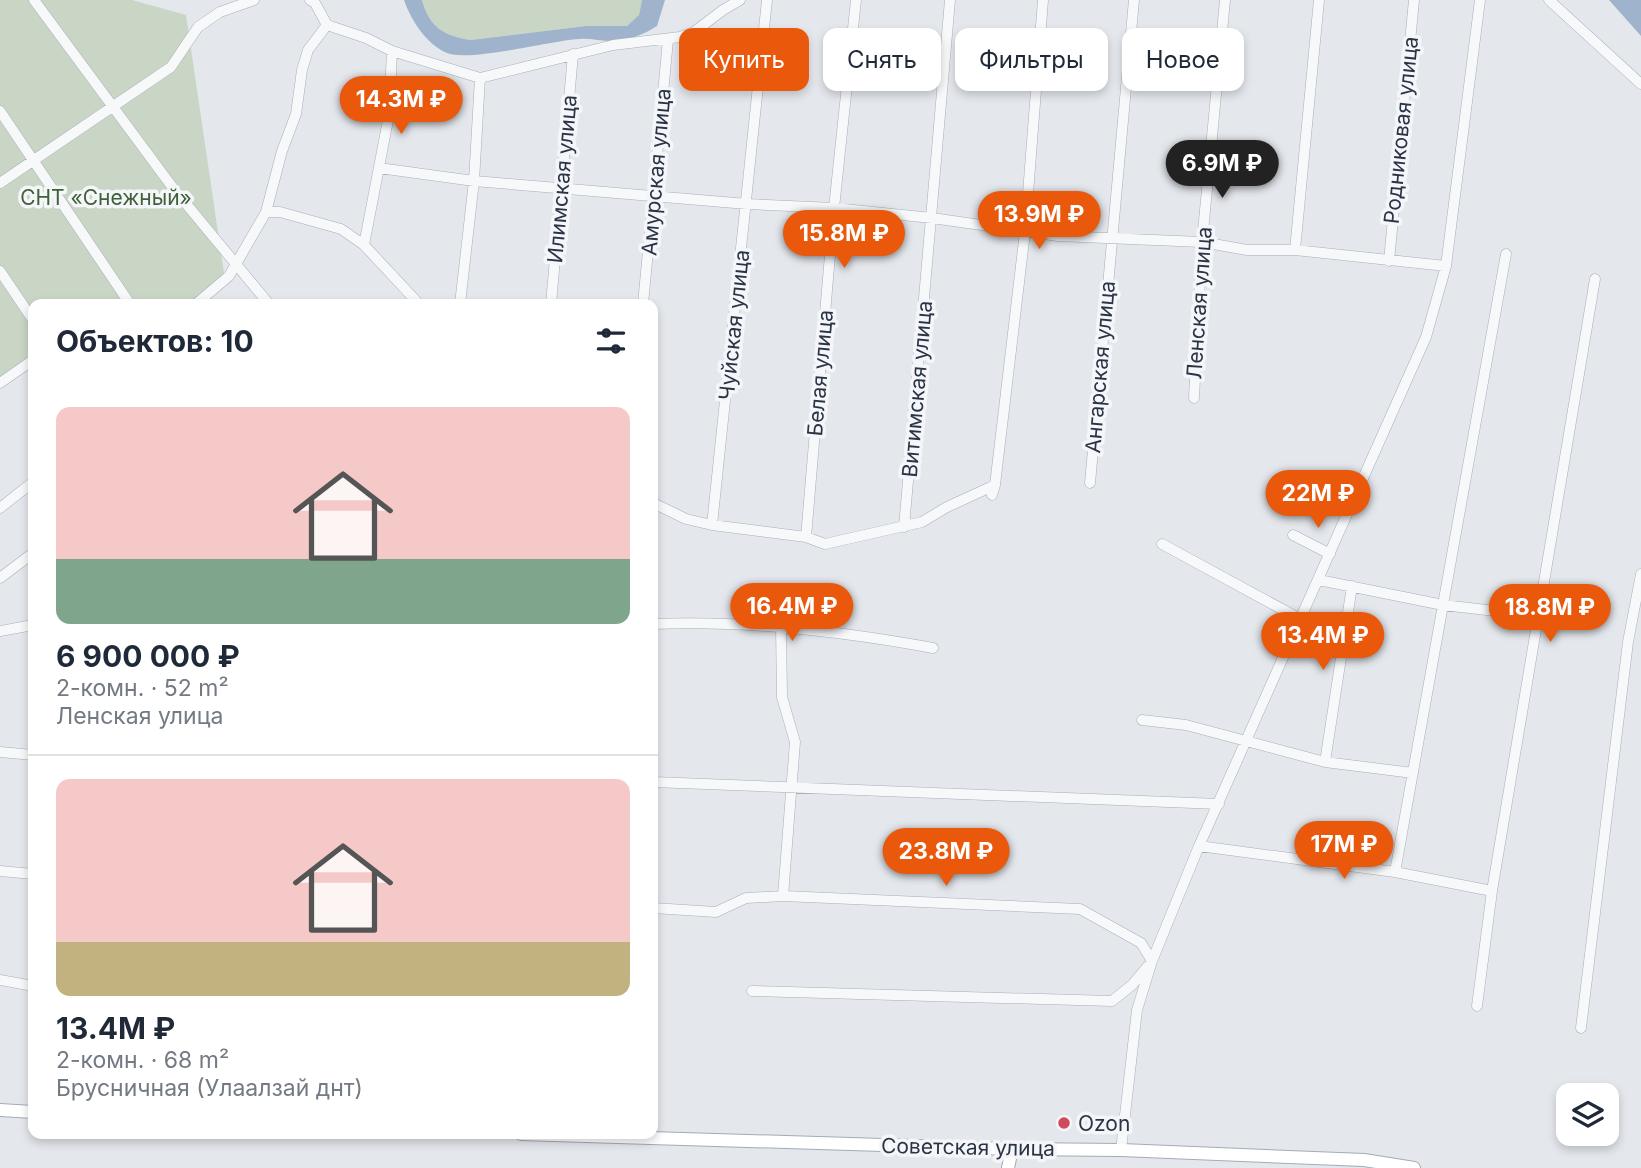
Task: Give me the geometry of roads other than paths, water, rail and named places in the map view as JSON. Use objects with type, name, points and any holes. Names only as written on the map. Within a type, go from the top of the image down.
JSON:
[{"type":"main road","points":[[0,1110],[28,1112]]},
{"type":"main road","name":"Советская улица","points":[[658,1138],[1121,1150],[1364,1160],[1414,1168]]},
{"type":"main road","points":[[1008,1168],[1012,1149]]},
{"type":"street","points":[[34,0],[173,188],[264,299]]},
{"type":"street","points":[[0,183],[171,67],[198,27],[220,12],[254,0]]},
{"type":"street","points":[[310,0],[315,3],[327,25],[366,38],[392,51],[480,78],[614,45],[668,40],[694,32],[740,0]]},
{"type":"street","name":"Чуйская улица","points":[[712,525],[767,0]]},
{"type":"street","name":"Белая улица","points":[[806,537],[834,208],[856,0]]},
{"type":"street","name":"Витимская улица","points":[[904,527],[950,0]]},
{"type":"street","points":[[658,505],[686,519],[806,537],[825,544],[922,522],[947,507],[994,490],[1026,232],[1043,0]]},
{"type":"street","name":"Ангарская улица","points":[[1090,483],[1134,0]]},
{"type":"street","name":"Ленская улица","points":[[1194,398],[1202,242],[1225,0]]},
{"type":"street","points":[[1295,250],[1319,0]]},
{"type":"street","name":"Родниковая улица","points":[[1388,261],[1414,0]]},
{"type":"street","points":[[1121,1150],[1136,1010],[1153,961],[1199,846],[1426,337],[1446,266],[1480,0]]},
{"type":"street","points":[[1549,0],[1641,84]]},
{"type":"street","points":[[202,299],[229,276],[266,212],[282,151],[296,114],[302,70],[308,50],[327,25]]},
{"type":"street","name":"Амурская улица","points":[[643,299],[668,40]]},
{"type":"street","points":[[364,245],[389,115],[392,51]]},
{"type":"street","name":"Илимская улица","points":[[551,299],[573,54]]},
{"type":"street","points":[[461,299],[474,181],[480,78]]},
{"type":"street","points":[[0,111],[127,299]]},
{"type":"street","points":[[379,168],[474,181],[747,204],[834,208],[932,218],[1026,232],[1202,242],[1247,250],[1295,250],[1446,266]]},
{"type":"street","points":[[266,212],[280,212],[341,229],[364,245],[414,299]]},
{"type":"street","points":[[1395,872],[1506,254]]},
{"type":"street","points":[[0,271],[28,313]]},
{"type":"street","points":[[1478,1006],[1492,891],[1595,279]]},
{"type":"street","points":[[0,383],[28,363]]},
{"type":"street","points":[[0,508],[28,486]]},
{"type":"street","points":[[1293,535],[1330,554]]},
{"type":"street","points":[[1162,544],[1302,620]]},
{"type":"street","points":[[0,578],[28,557]]},
{"type":"street","points":[[1581,1028],[1628,642],[1641,574]]},
{"type":"street","points":[[1319,579],[1443,605],[1539,616]]},
{"type":"street","points":[[1325,762],[1352,586]]},
{"type":"street","points":[[658,624],[698,622],[781,627],[869,636],[933,648]]},
{"type":"street","points":[[0,631],[28,626]]},
{"type":"street","points":[[781,627],[782,697],[795,742],[783,897]]},
{"type":"street","points":[[1142,720],[1186,725],[1325,762],[1413,774]]},
{"type":"street","points":[[0,752],[28,755]]},
{"type":"street","points":[[658,782],[1219,804]]},
{"type":"street","points":[[1199,846],[1395,872],[1492,891]]},
{"type":"street","points":[[0,871],[28,874]]},
{"type":"street","points":[[658,908],[716,912],[746,898],[783,897],[1080,909],[1141,943],[1153,961]]},
{"type":"street","points":[[752,991],[1112,1001],[1132,985],[1153,961]]},
{"type":"street","points":[[0,980],[28,985]]},
{"type":"water","points":[[404,0],[422,0],[429,17],[439,29],[471,40],[586,26],[627,26],[639,15],[642,0],[665,0],[657,26],[627,39],[579,39],[491,53],[458,55],[439,49],[426,38]]},
{"type":"water","points":[[1609,0],[1641,0],[1641,36]]},
{"type":"place","name":"Ozon","points":[[1064,1123]]},
{"type":"park label","name":"СНТ «Снежный»","points":[[106,197]]}]
